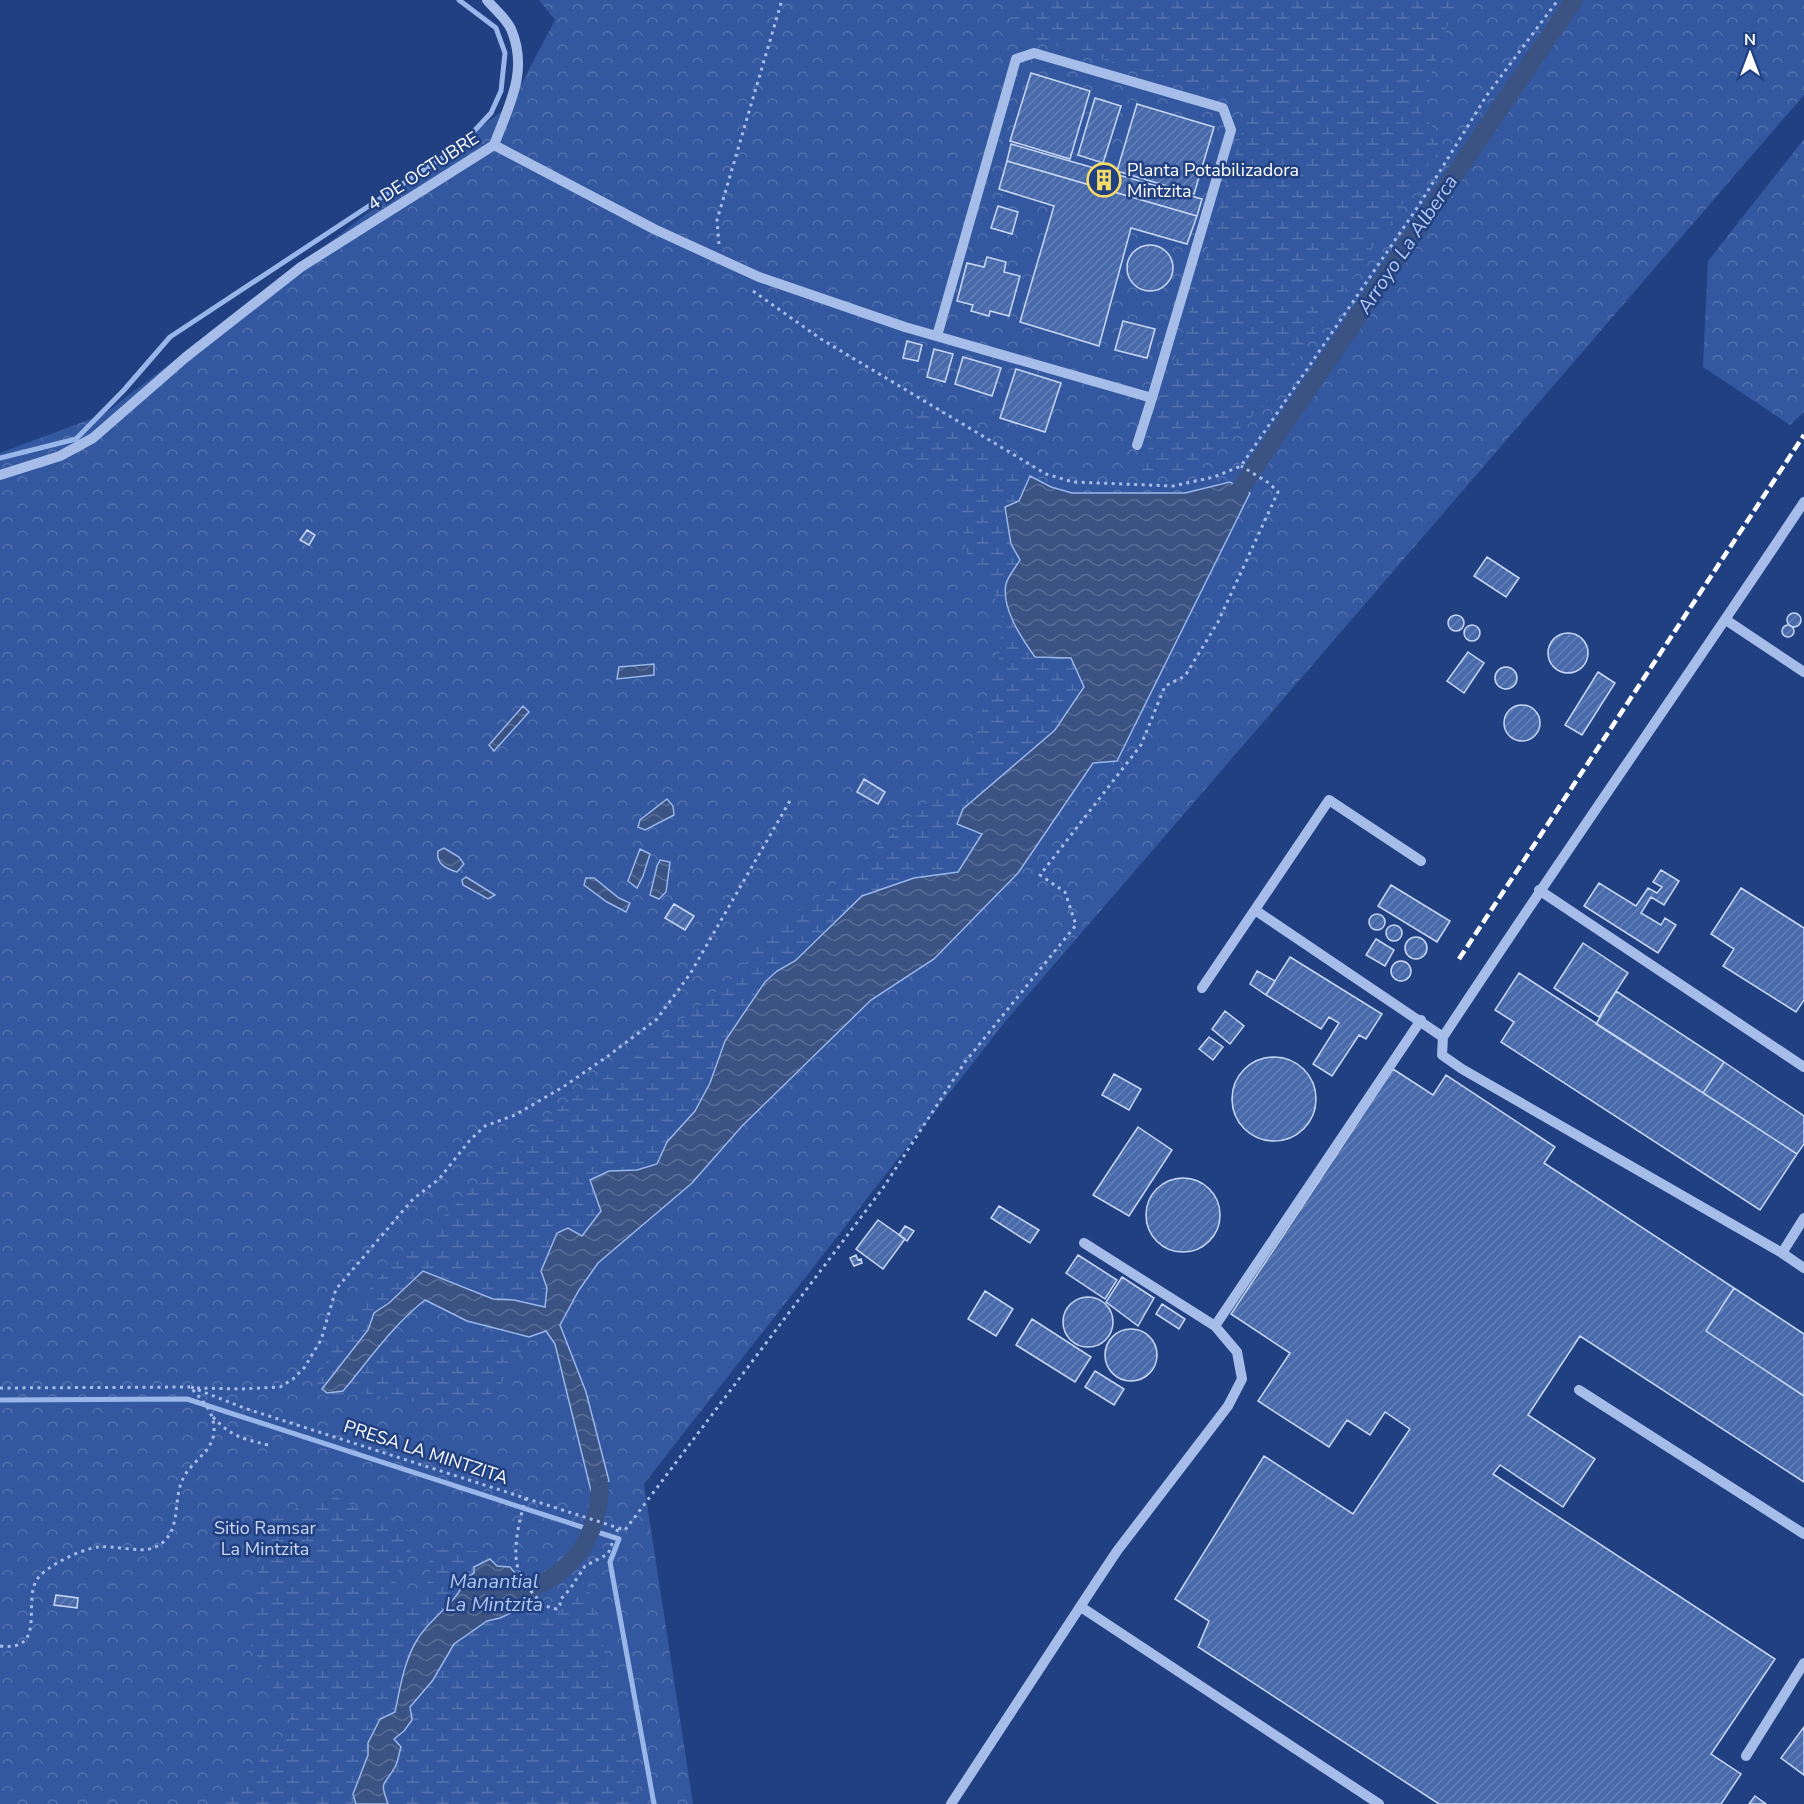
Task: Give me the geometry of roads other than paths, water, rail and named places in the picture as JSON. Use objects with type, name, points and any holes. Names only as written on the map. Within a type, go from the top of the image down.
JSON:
[{"type":"street","points":[[487,0],[510,27],[518,52],[518,82],[494,145]]},
{"type":"street","points":[[937,336],[1016,59],[1034,53],[1223,108],[1231,130],[1137,445]]},
{"type":"street","name":"4 DE OCTUBRE","points":[[0,476],[60,456],[93,438],[186,357],[301,267],[494,145],[654,229],[759,277],[905,327],[1152,398]]},
{"type":"street","points":[[1804,502],[1726,620],[1539,890],[1443,1036],[1442,1055],[1462,1069],[1782,1253],[1804,1268]]},
{"type":"street","points":[[1726,620],[1804,672]]},
{"type":"street","points":[[1202,988],[1329,800],[1421,861]]},
{"type":"street","points":[[1539,890],[1804,1067]]},
{"type":"street","points":[[1255,910],[1443,1036]]},
{"type":"street","points":[[1215,1326],[1421,1020]]},
{"type":"street","points":[[1782,1253],[1804,1218]]},
{"type":"street","points":[[951,1804],[1117,1551],[1228,1406],[1242,1379],[1237,1352],[1215,1326],[1084,1243]]},
{"type":"street","points":[[1578,1390],[1804,1534]]},
{"type":"street","points":[[1081,1606],[1378,1804]]},
{"type":"street","points":[[1746,1756],[1804,1663]]},
{"type":"water","points":[[1030,476],[1051,487],[1072,493],[1185,493],[1230,482],[1250,493],[1117,761],[1093,763],[1018,873],[934,959],[871,1000],[742,1126],[692,1183],[598,1263],[579,1290],[560,1325],[586,1392],[609,1481],[591,1491],[555,1344],[546,1331],[529,1337],[467,1321],[425,1300],[392,1332],[343,1391],[327,1393],[322,1389],[368,1330],[374,1313],[389,1303],[423,1271],[493,1299],[514,1300],[545,1307],[547,1288],[541,1271],[557,1233],[568,1228],[582,1236],[601,1211],[590,1180],[609,1171],[637,1170],[657,1164],[667,1142],[695,1111],[710,1083],[725,1041],[765,982],[777,971],[795,961],[862,896],[914,878],[958,872],[982,834],[957,824],[963,809],[1055,730],[1084,687],[1071,658],[1035,657],[1014,623],[1007,603],[1006,584],[1020,560],[1011,544],[1005,507],[1019,501]]},
{"type":"water","points":[[654,664],[654,675],[617,679],[619,667]]},
{"type":"water","points":[[523,706],[529,712],[494,751],[489,745]]},
{"type":"water","points":[[667,799],[673,806],[674,815],[645,830],[638,827],[640,820]]},
{"type":"water","points":[[444,848],[459,857],[464,864],[457,872],[445,867],[438,859],[438,851]]},
{"type":"water","points":[[640,849],[650,854],[637,888],[628,881]]},
{"type":"water","points":[[660,860],[670,862],[666,892],[659,899],[650,895]]},
{"type":"water","points":[[466,877],[495,895],[488,899],[463,885],[462,880]]},
{"type":"water","points":[[586,878],[594,878],[619,898],[630,903],[626,912],[607,902],[584,885]]},
{"type":"water","name":"Manantial La Mintzita","points":[[490,1559],[497,1566],[510,1567],[528,1589],[532,1603],[500,1618],[487,1621],[454,1644],[433,1680],[410,1707],[412,1720],[394,1739],[401,1747],[396,1765],[383,1787],[388,1804],[356,1804],[353,1794],[368,1755],[368,1743],[380,1719],[395,1712],[403,1675],[413,1648],[422,1632],[450,1603],[466,1578],[474,1573],[474,1567]]},
{"type":"waterway","points":[[0,458],[76,439],[124,390],[170,337],[460,146],[491,113],[501,91],[505,53],[496,28],[459,0]]},
{"type":"waterway","name":"Arroyo La Alberca","points":[[1240,489],[1574,0]]},
{"type":"waterway","points":[[0,1400],[187,1399],[619,1539],[610,1562],[654,1804]]},
{"type":"waterway","points":[[528,1589],[559,1573],[581,1550],[595,1520],[600,1486]]},
{"type":"railway","points":[[1459,959],[1804,435]]},
{"type":"place","name":"Planta Potabilizadora Mintzita","points":[[1104,180]]},
{"type":"park label","name":"Sitio Ramsar La Mintzita","points":[[265,1538]]}]
